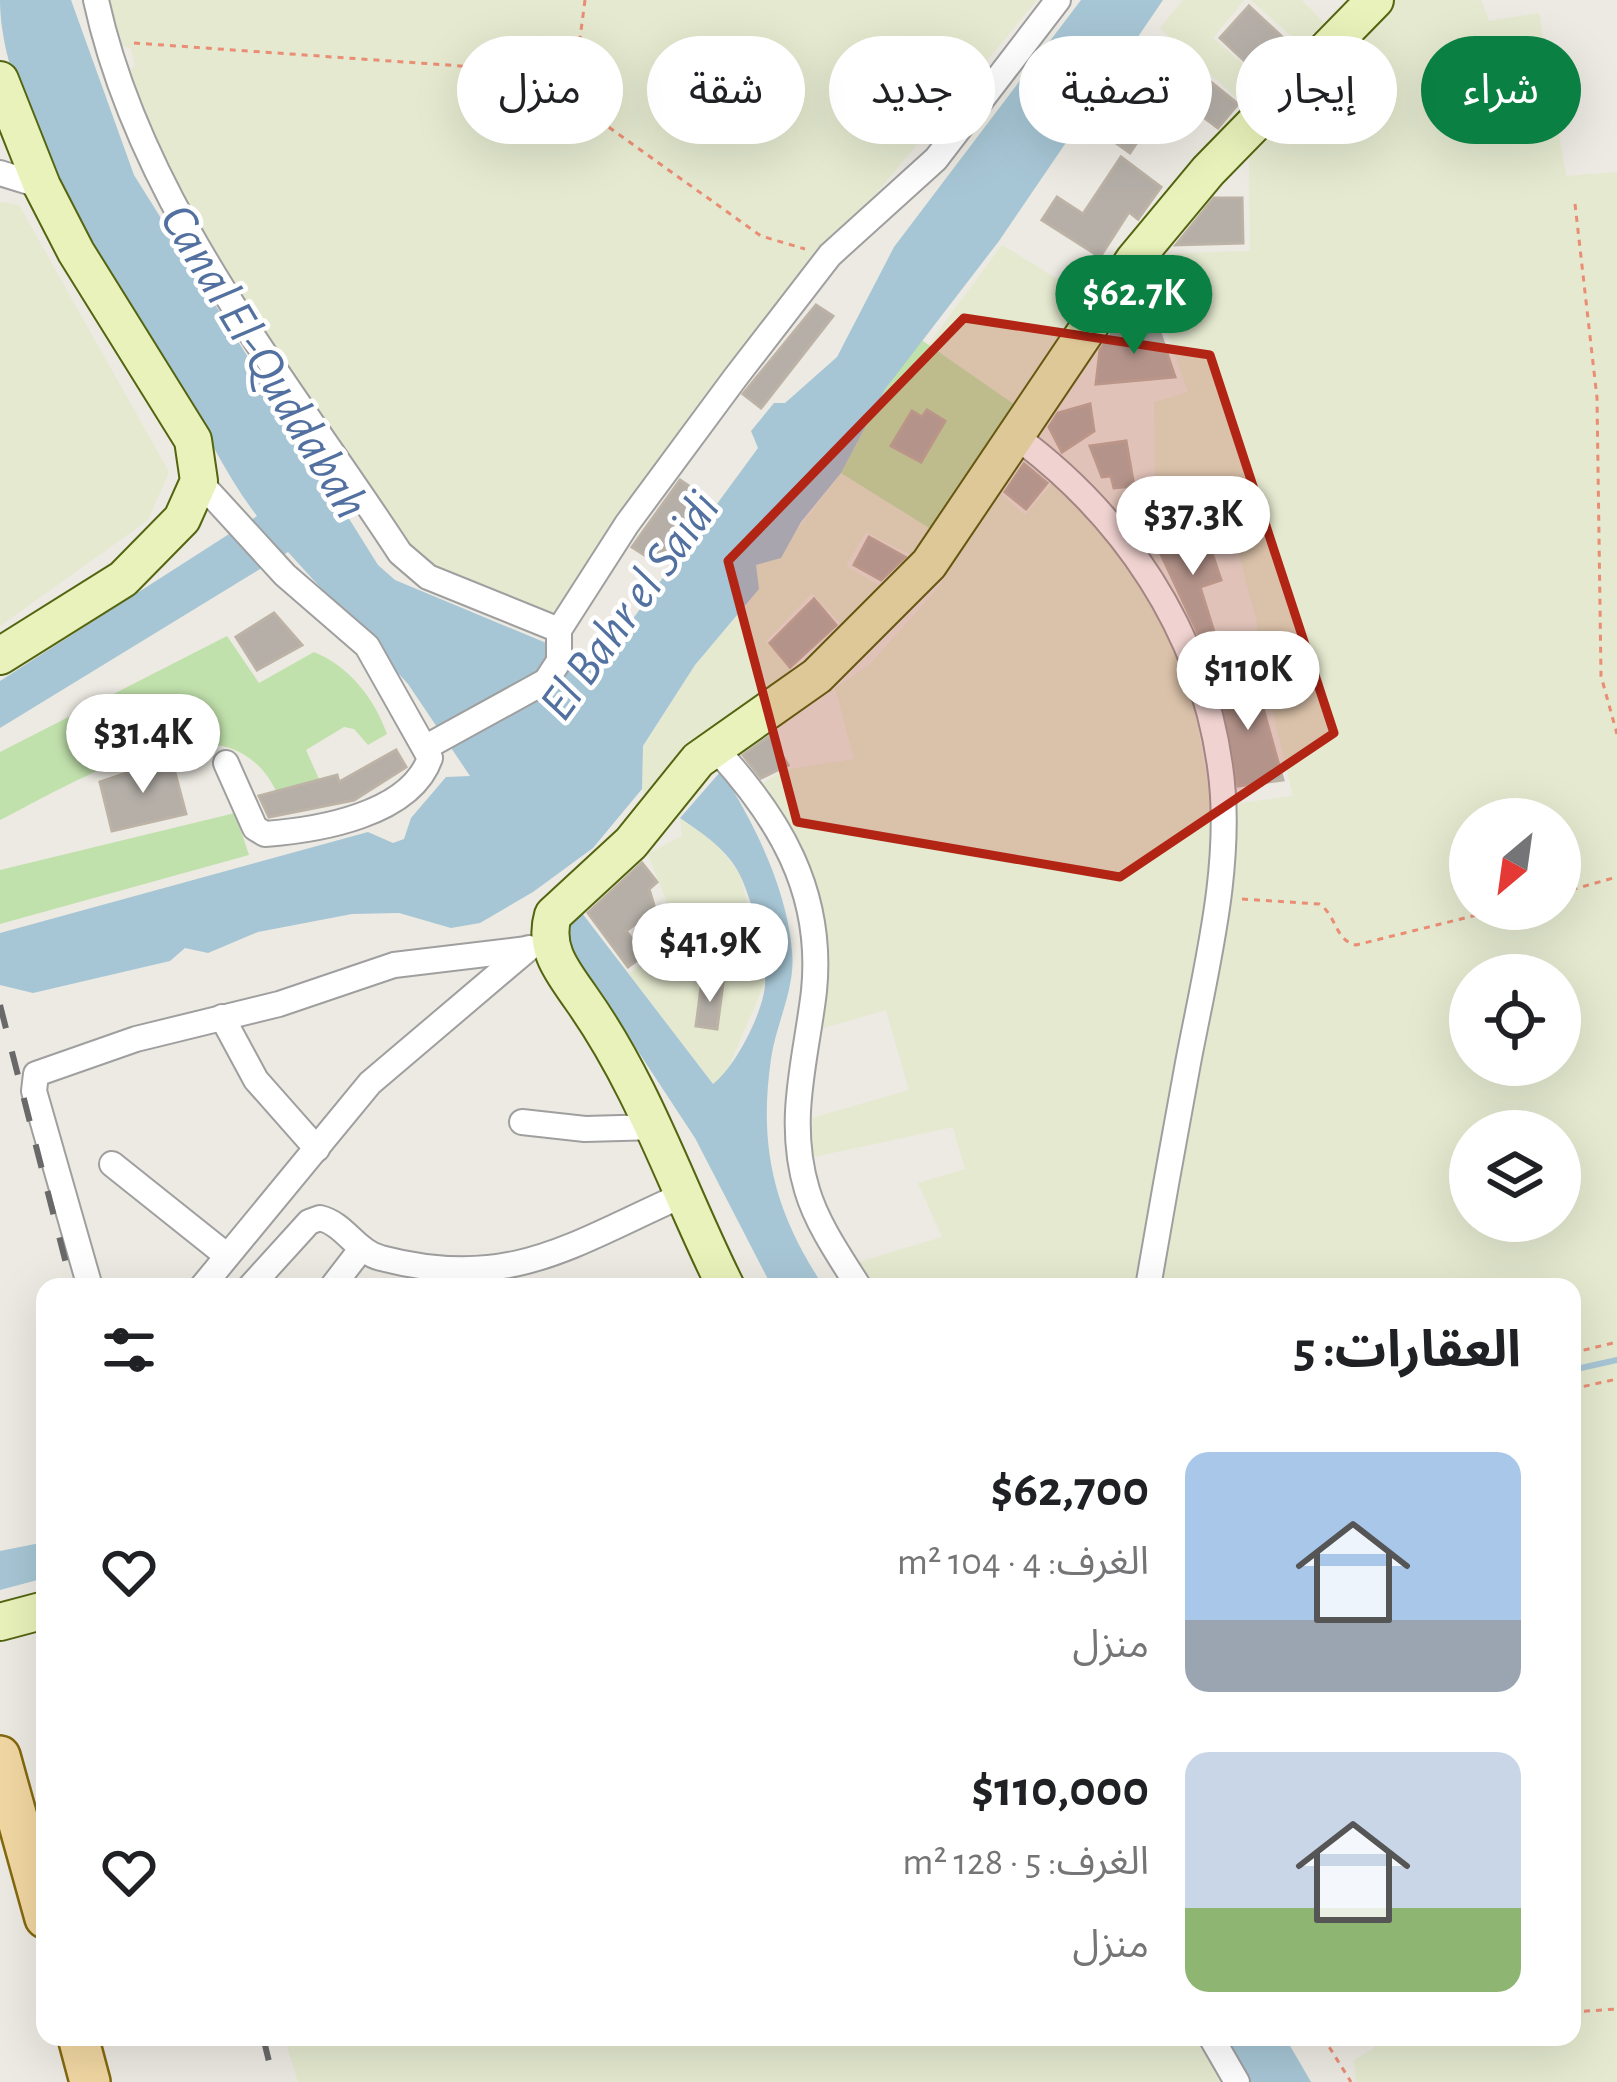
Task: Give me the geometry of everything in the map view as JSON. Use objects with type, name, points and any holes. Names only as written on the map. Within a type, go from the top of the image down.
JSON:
[{"type":"main road","points":[[722,1278],[656,1127],[608,1036],[555,958],[555,918],[631,843],[705,753],[817,676],[897,602],[1084,328],[1160,227],[1375,0]]},
{"type":"main road","points":[[0,80],[42,186],[193,440],[199,481],[182,519],[123,579],[0,656]]},
{"type":"main road","points":[[0,633],[113,562],[149,548]]},
{"type":"main road","points":[[0,1622],[36,1612]]},
{"type":"main road","points":[[0,1756],[36,1886]]},
{"type":"street","points":[[96,0],[104,41],[142,150],[168,202],[400,553],[428,577],[559,630]]},
{"type":"street","points":[[428,746],[546,681],[559,661],[559,630],[627,524],[830,255],[882,202],[928,168],[1058,0]]},
{"type":"street","points":[[0,173],[42,186]]},
{"type":"street","points":[[1014,436],[1050,461],[1142,561],[1174,624],[1213,725],[1221,770],[1216,898],[1150,1278]]},
{"type":"street","points":[[199,481],[268,556],[367,646],[428,746],[426,770],[396,799],[362,814],[273,834],[255,828],[226,763]]},
{"type":"street","points":[[705,753],[761,798],[800,871],[810,904],[814,993],[799,1064],[798,1147],[807,1192],[854,1278]]},
{"type":"street","points":[[89,1278],[33,1078],[41,1071],[136,1039],[279,1004],[555,918]]},
{"type":"street","points":[[209,1278],[370,1083],[555,918]]},
{"type":"street","points":[[222,1017],[256,1080],[317,1148]]},
{"type":"street","points":[[522,1122],[586,1129],[656,1127]]},
{"type":"street","points":[[112,1164],[226,1255]]},
{"type":"street","points":[[258,1278],[314,1219],[332,1221],[362,1249],[391,1260],[476,1270],[530,1264],[683,1196]]},
{"type":"street","points":[[339,1278],[362,1249]]},
{"type":"street","points":[[1216,2046],[1238,2082]]},
{"type":"path","points":[[580,36],[585,0]]},
{"type":"path","points":[[104,41],[457,66]]},
{"type":"path","points":[[623,139],[761,236],[830,255]]},
{"type":"path","points":[[1575,204],[1597,398],[1601,676],[1617,734]]},
{"type":"path","points":[[1581,887],[1617,877]]},
{"type":"path","points":[[1216,898],[1319,904],[1328,910],[1342,938],[1356,945],[1449,922]]},
{"type":"path","points":[[1581,1351],[1617,1342]]},
{"type":"path","points":[[1581,1387],[1617,1379]]},
{"type":"path","points":[[1581,2011],[1617,2008]]},
{"type":"path","points":[[1329,2046],[1351,2082]]},
{"type":"highlighted area","points":[[964,318],[1210,355],[1334,733],[1120,877],[797,822],[728,561]]},
{"type":"green space","points":[[104,0],[1037,0],[995,51],[995,36],[829,36],[829,144],[917,144],[717,385],[561,614],[550,614],[414,559],[190,223],[125,75],[135,66],[131,49],[117,43]]},
{"type":"green space","points":[[1183,0],[1244,0],[1213,38],[1236,58],[1236,97],[1212,75],[1212,36],[1169,36],[1160,28]]},
{"type":"green space","points":[[1251,0],[1302,0],[1325,24],[1310,36],[1291,36]]},
{"type":"green space","points":[[1396,0],[1481,0],[1489,21],[1539,13],[1543,36],[1421,36],[1421,144],[1561,144],[1566,176],[1617,172],[1617,2082],[1356,2082],[1354,2060],[1374,2046],[1581,2046],[1581,1278],[850,1278],[843,1267],[942,1237],[918,1183],[965,1169],[953,1127],[795,1161],[788,1125],[909,1090],[886,1010],[806,1033],[808,923],[755,789],[783,770],[854,759],[835,688],[869,665],[939,587],[996,490],[1025,515],[1056,479],[1119,543],[1185,659],[1212,807],[1293,796],[1258,651],[1257,623],[1218,476],[1155,491],[1154,402],[1188,392],[1146,274],[1158,254],[1250,251],[1249,144],[1397,144],[1397,36],[1362,36]]},
{"type":"green space","points":[[0,202],[19,205],[169,472],[148,520],[0,626]]},
{"type":"green space","points":[[1002,245],[1087,297],[1018,407],[928,345]]},
{"type":"green space","points":[[920,339],[1018,407],[934,531],[841,473],[886,388]]},
{"type":"green space","points":[[841,473],[934,531],[917,558],[866,532],[846,566],[889,591],[843,626],[812,593],[766,641],[793,673],[651,808],[642,789],[643,747],[695,665],[751,600],[756,566],[782,550]]},
{"type":"green space","points":[[227,636],[259,683],[314,652],[327,658],[359,685],[387,734],[368,745],[354,729],[344,727],[306,750],[319,779],[276,791],[252,760],[221,746],[185,744],[105,767],[0,820],[0,752]]},
{"type":"green space","points":[[235,813],[249,855],[0,924],[0,870]]},
{"type":"green space","points":[[680,818],[714,841],[740,874],[765,982],[726,1073],[713,1084],[629,974],[652,956],[648,932],[670,911],[648,854],[682,836]]},
{"type":"green space","points":[[287,2046],[1201,2046],[1223,2082],[298,2082]]},
{"type":"water","points":[[0,0],[71,0],[134,175],[378,565],[395,580],[599,665],[758,448],[751,431],[774,403],[785,403],[837,357],[894,247],[972,144],[995,144],[995,114],[1019,82],[1019,144],[1065,144],[999,241],[886,388],[841,473],[801,522],[781,558],[756,565],[759,589],[695,665],[643,746],[642,789],[593,848],[480,923],[451,928],[399,913],[352,914],[258,932],[208,953],[185,948],[170,961],[33,993],[0,985],[0,933],[368,832],[393,843],[404,839],[411,818],[446,777],[470,776],[408,684],[288,552],[0,728],[0,681],[257,516],[66,196],[19,94],[5,46]]},
{"type":"water","points":[[1081,0],[1163,0],[1139,36],[1054,36]]},
{"type":"water","points":[[721,771],[767,857],[783,904],[792,965],[771,1059],[769,1151],[782,1206],[818,1278],[767,1278],[695,1138],[561,934],[582,913],[713,1084],[753,1025],[763,998],[764,960],[750,900],[735,866],[680,818]]},
{"type":"water","points":[[36,1544],[36,1580],[0,1590],[0,1551]]},
{"type":"water","points":[[1220,2046],[1290,2046],[1311,2082],[1242,2082]]},
{"type":"building","points":[[1249,6],[1281,36],[1236,36],[1236,53],[1220,38]]},
{"type":"building","points":[[1212,83],[1236,102],[1218,128],[1212,124]]},
{"type":"building","points":[[1121,157],[1161,187],[1138,219],[1129,212],[1100,257],[1042,220],[1057,197],[1083,214]]},
{"type":"building","points":[[1214,198],[1242,198],[1243,243],[1176,245]]},
{"type":"building","points":[[816,305],[833,316],[761,408],[743,394]]},
{"type":"building","points":[[1157,324],[1175,377],[1096,384],[1100,350],[1113,332]]},
{"type":"building","points":[[1090,404],[1094,431],[1062,452],[1049,427],[1058,413]]},
{"type":"building","points":[[927,410],[945,421],[921,462],[891,446],[912,411],[922,417]]},
{"type":"building","points":[[1126,441],[1134,486],[1114,488],[1111,476],[1102,477],[1090,446]]},
{"type":"building","points":[[1024,464],[1047,483],[1026,509],[1005,492]]},
{"type":"building","points":[[680,480],[702,495],[657,563],[632,547]]},
{"type":"building","points":[[1206,535],[1221,580],[1200,587],[1215,635],[1201,640],[1159,550]]},
{"type":"building","points":[[869,537],[905,557],[881,580],[854,565]]},
{"type":"building","points":[[814,599],[836,625],[790,667],[770,643]]},
{"type":"building","points":[[274,613],[302,645],[257,670],[236,637]]},
{"type":"building","points":[[1254,676],[1283,780],[1238,786],[1217,683]]},
{"type":"building","points":[[770,736],[788,765],[761,778],[743,755]]},
{"type":"building","points":[[396,750],[406,767],[354,800],[269,817],[259,796],[337,775],[339,782]]},
{"type":"building","points":[[171,758],[186,814],[112,831],[100,782]]},
{"type":"building","points":[[642,863],[657,882],[649,889],[655,909],[626,931],[644,955],[628,967],[588,913]]},
{"type":"building","points":[[702,980],[723,983],[717,1029],[696,1026]]},
{"type":"waterway","points":[[1581,1368],[1617,1360]]},
{"type":"railway","points":[[0,1005],[70,1278]]},
{"type":"railway","points":[[265,2046],[274,2082]]},
{"type":"water label","name":"Canal El-Quddabah","points":[[264,362]]},
{"type":"water label","name":"El Bahr el Saidi","points":[[630,606]]}]
